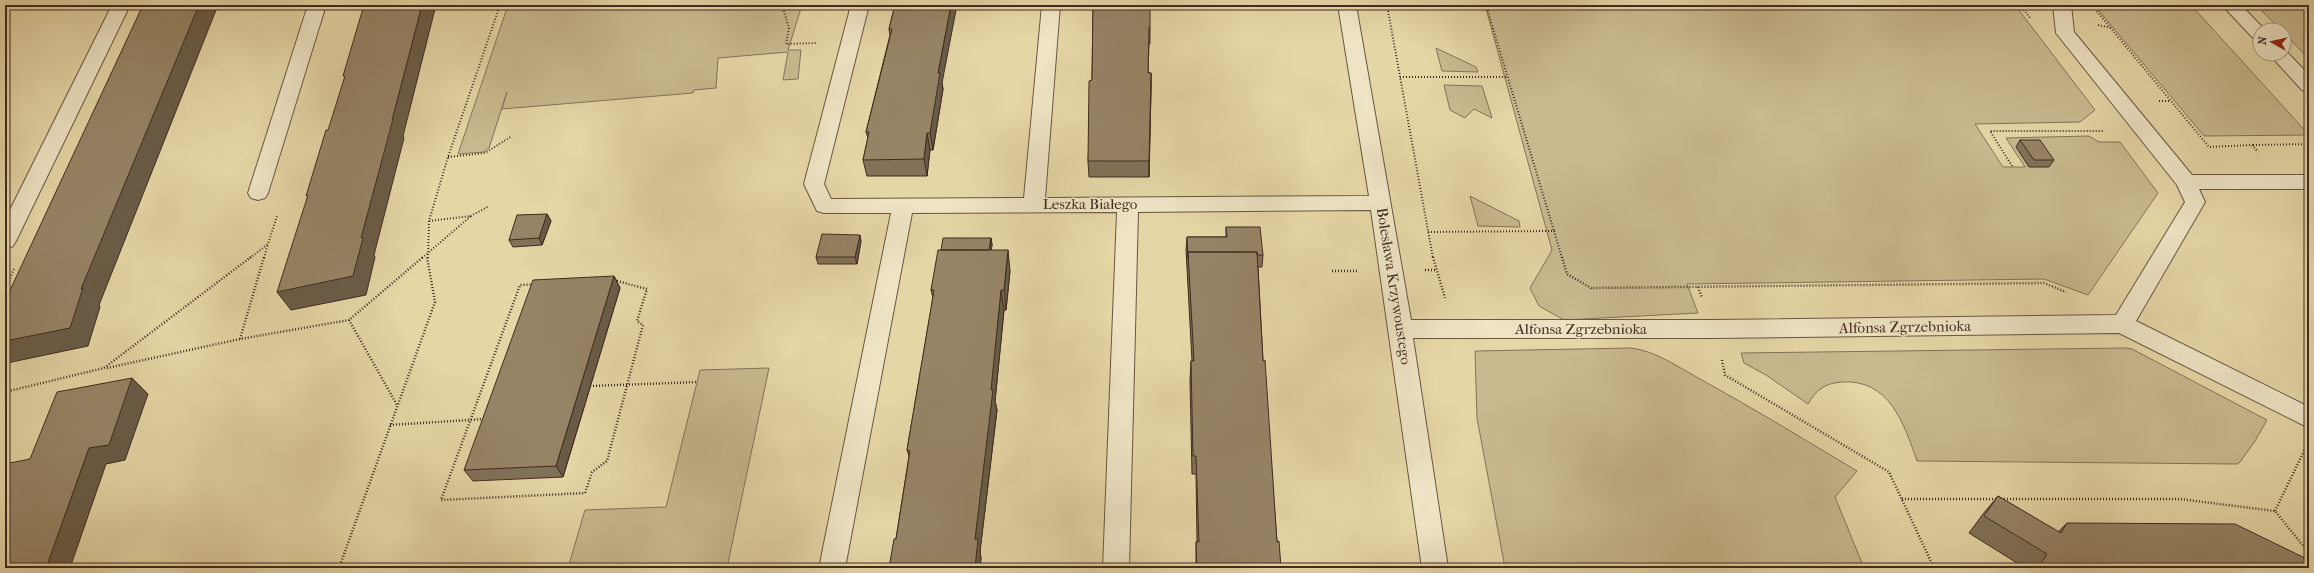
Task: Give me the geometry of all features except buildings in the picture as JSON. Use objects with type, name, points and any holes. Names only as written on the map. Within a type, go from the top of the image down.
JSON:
[{"type":"street","points":[[5,241],[121,5]]},
{"type":"street","points":[[258,193],[316,5]]},
{"type":"street","name":"Leszka Białego","points":[[860,5],[814,184],[824,206],[1381,203]]},
{"type":"street","points":[[1034,205],[1051,5]]},
{"type":"street","name":"Bolesława Krzywoustego","points":[[1347,5],[1401,329],[1435,568]]},
{"type":"street","points":[[2062,5],[2065,33],[2186,182],[2195,202],[2122,324],[2309,418]]},
{"type":"street","points":[[2231,5],[2252,27]]},
{"type":"street","points":[[2286,62],[2309,86]]},
{"type":"street","points":[[2186,182],[2309,182]]},
{"type":"street","points":[[1116,568],[1128,204]]},
{"type":"street","points":[[832,568],[903,205]]},
{"type":"street","name":"Alfonsa Zgrzebnioka","points":[[1401,329],[1714,329],[2122,324]]},
{"type":"path","points":[[338,568],[435,302],[427,254],[429,221],[448,157],[500,5]]},
{"type":"path","points":[[1387,5],[1435,270],[1456,329]]},
{"type":"path","points":[[1486,5],[1567,274],[1591,288],[2044,283],[2070,294]]},
{"type":"path","points":[[2020,5],[2033,22]]},
{"type":"path","points":[[2092,5],[2209,147],[2309,144]]},
{"type":"path","points":[[1400,77],[1507,77]]},
{"type":"path","points":[[2012,166],[1990,131],[2111,130]]},
{"type":"path","points":[[448,157],[485,153],[512,136]]},
{"type":"path","points":[[2252,145],[2285,182]]},
{"type":"path","points":[[5,392],[104,368],[240,339],[349,320],[471,216],[489,206]]},
{"type":"path","points":[[240,339],[278,212]]},
{"type":"path","points":[[429,221],[471,216]]},
{"type":"path","points":[[1428,232],[1554,231]]},
{"type":"path","points":[[104,368],[268,244]]},
{"type":"path","points":[[617,281],[647,289],[637,321],[643,325],[628,385],[606,461],[592,472],[585,493],[441,500],[520,285],[617,281]]},
{"type":"path","points":[[1698,287],[1714,329],[1725,375],[1889,472],[1934,568]]},
{"type":"path","points":[[349,320],[398,405]]},
{"type":"path","points":[[590,386],[698,382]]},
{"type":"path","points":[[390,425],[489,419]]},
{"type":"path","points":[[2275,511],[2309,442]]},
{"type":"path","points":[[1902,499],[2180,499],[2275,511],[2309,552]]},
{"type":"shaded area","points":[[508,5],[802,5],[788,50],[801,50],[798,79],[783,80],[788,52],[718,58],[716,88],[694,90],[693,93],[502,109],[507,92],[489,148],[484,152],[458,154]]},
{"type":"shaded area","points":[[1485,5],[2015,5],[2095,110],[2080,122],[1975,124],[2003,167],[2025,167],[2006,138],[2089,136],[2099,142],[2120,142],[2158,193],[2088,295],[2044,279],[1687,284],[1698,313],[1564,320],[1539,306],[1530,288],[1552,250]]},
{"type":"shaded area","points":[[2094,5],[2191,5],[2309,135],[2204,136]]},
{"type":"shaded area","points":[[2256,5],[2309,5],[2309,59],[2292,41],[2292,22],[2273,22]]},
{"type":"shaded area","points":[[1436,48],[1476,67],[1478,72],[1442,71]]},
{"type":"shaded area","points":[[1444,85],[1482,86],[1492,118],[1474,109],[1465,118],[1450,110]]},
{"type":"shaded area","points":[[1470,196],[1519,221],[1520,227],[1478,226]]},
{"type":"shaded area","points":[[1631,348],[1649,352],[1675,365],[1857,471],[1835,497],[1864,568],[1505,568],[1477,418],[1475,351]]},
{"type":"shaded area","points":[[2132,349],[2267,420],[2255,441],[2240,462],[2237,464],[1917,461],[1906,432],[1892,406],[1883,396],[1872,388],[1858,383],[1842,382],[1831,384],[1818,391],[1808,404],[1766,375],[1744,363],[1741,353]]},
{"type":"shaded area","points":[[769,368],[727,568],[568,568],[585,510],[666,507],[700,370]]}]
